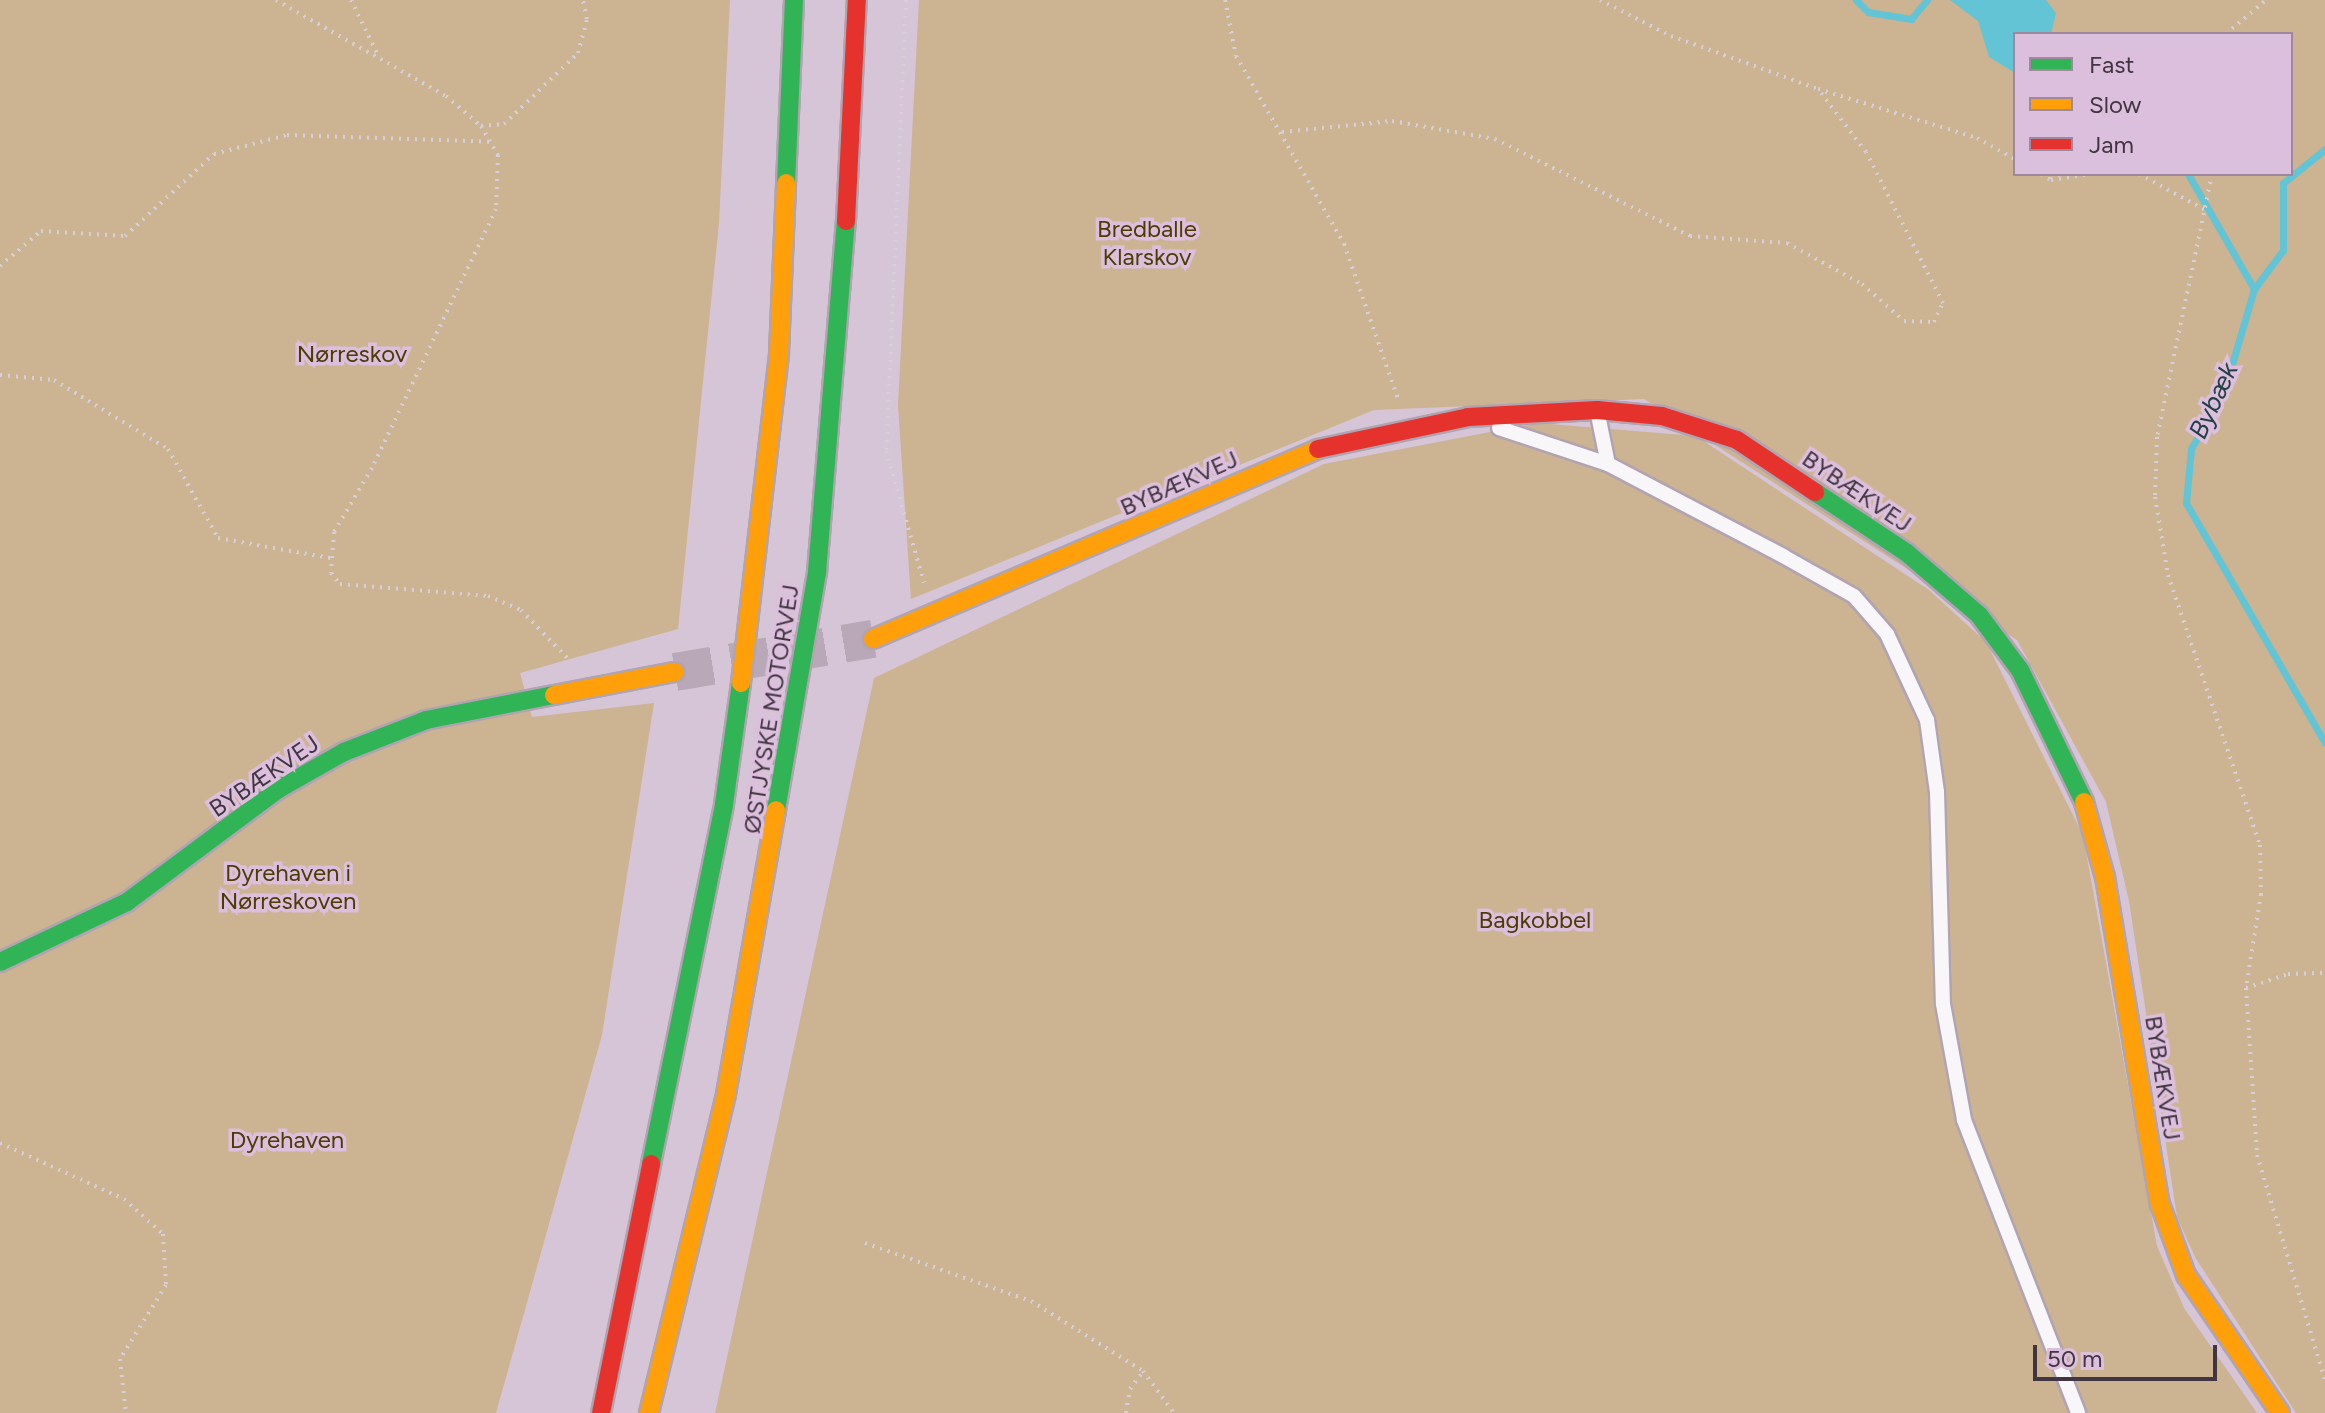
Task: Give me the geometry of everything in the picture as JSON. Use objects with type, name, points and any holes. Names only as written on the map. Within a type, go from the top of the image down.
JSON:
[{"type":"main road","name":"ØSTJYSKE MOTORVEJ","points":[[601,1413],[724,804],[754,586],[779,353],[794,0]]},
{"type":"main road","name":"ØSTJYSKE MOTORVEJ","points":[[649,1413],[726,1094],[817,572],[839,351],[857,0]]},
{"type":"main road","name":"BYBÆKVEJ","points":[[873,639],[931,617],[1330,444],[1408,426],[1468,417],[1597,410],[1662,416],[1737,440],[1907,553],[1979,615],[2020,670],[2083,799],[2105,877],[2160,1204],[2186,1275],[2280,1413]]},
{"type":"main road","name":"BYBÆKVEJ","points":[[0,962],[127,902],[277,790],[344,752],[426,720],[579,688],[675,672]]},
{"type":"lane","points":[[1597,410],[1608,464]]},
{"type":"lane","points":[[1468,417],[1608,464],[1854,596],[1887,634],[1916,688],[1937,792],[1943,1004],[1964,1120],[2078,1413]]},
{"type":"path","points":[[276,0],[446,96],[481,126],[493,142],[496,209],[372,468],[334,532],[330,558],[340,584],[488,596],[521,610],[569,658],[579,688]]},
{"type":"path","points":[[351,0],[379,57]]},
{"type":"path","points":[[481,126],[504,124],[578,53],[587,19],[583,0]]},
{"type":"path","points":[[906,0],[886,451],[931,617]]},
{"type":"path","points":[[1225,0],[1236,56],[1344,244],[1408,426]]},
{"type":"path","points":[[1600,0],[1671,36],[1818,89],[1977,138],[2013,158]]},
{"type":"path","points":[[2228,32],[2266,0]]},
{"type":"path","points":[[1282,132],[1392,121],[1495,139],[1690,236],[1787,243],[1862,284],[1904,321],[1934,322],[1943,303],[1926,259],[1866,152],[1818,89]]},
{"type":"path","points":[[0,266],[41,231],[125,236],[214,154],[287,135],[493,142]]},
{"type":"path","points":[[2044,176],[2051,180],[2078,176]]},
{"type":"path","points":[[2051,180],[2056,176]]},
{"type":"path","points":[[2143,176],[2207,211]]},
{"type":"path","points":[[2212,176],[2203,236],[2159,423],[2155,497],[2168,575],[2260,845],[2261,894],[2246,988],[2257,1155],[2325,1380]]},
{"type":"path","points":[[0,375],[54,380],[168,449],[218,538],[330,558]]},
{"type":"path","points":[[2246,988],[2288,974],[2325,973]]},
{"type":"path","points":[[0,1143],[124,1199],[163,1234],[166,1285],[120,1359],[126,1413]]},
{"type":"path","points":[[865,1243],[1031,1301],[1143,1371],[1174,1413]]},
{"type":"path","points":[[1126,1413],[1130,1389],[1143,1371]]},
{"type":"green space","points":[[0,0],[730,0],[719,223],[678,629],[520,673],[532,717],[654,703],[602,1035],[496,1413],[0,1413]]},
{"type":"green space","name":"Bredballe Klarskov","points":[[919,0],[2325,0],[2325,1413],[2296,1413],[2195,1257],[2177,1217],[2129,901],[2106,802],[2017,640],[1644,399],[1374,410],[911,599],[898,405]]},
{"type":"green space","name":"Bagkobbel","points":[[1537,423],[1696,436],[1929,590],[1986,642],[2083,835],[2157,1246],[2184,1308],[2257,1413],[715,1413],[874,678],[1324,464]]},
{"type":"water","points":[[1950,0],[2046,0],[2056,13],[2051,32],[2013,32],[2013,72],[1989,57],[1978,21]]},
{"type":"waterway","points":[[1856,0],[1868,12],[1911,19],[1927,0]]},
{"type":"waterway","name":"Bybæk","points":[[2293,175],[2325,149]]},
{"type":"waterway","points":[[2189,176],[2254,289]]},
{"type":"waterway","name":"Bybæk","points":[[2292,176],[2283,183],[2283,250],[2254,289],[2226,385],[2191,449],[2186,503],[2325,743]]},
{"type":"tunnel","points":[[675,672],[873,639]]},
{"type":"traffic: fast","points":[[786,183],[794,0]]},
{"type":"traffic: fast","points":[[776,810],[817,572],[846,221]]},
{"type":"traffic: fast","points":[[1815,492],[1907,553],[1979,615],[2020,670],[2084,802]]},
{"type":"traffic: fast","points":[[651,1164],[724,804],[741,683]]},
{"type":"traffic: fast","points":[[0,962],[127,902],[277,790],[344,752],[426,720],[554,695]]},
{"type":"traffic: slow","points":[[741,683],[779,353],[786,183]]},
{"type":"traffic: slow","points":[[873,639],[1318,449]]},
{"type":"traffic: slow","points":[[554,695],[675,672]]},
{"type":"traffic: slow","points":[[2084,802],[2105,877],[2160,1204],[2186,1275],[2280,1413]]},
{"type":"traffic: slow","points":[[649,1413],[726,1094],[776,810]]},
{"type":"traffic: jam","points":[[846,221],[857,0]]},
{"type":"traffic: jam","points":[[1318,449],[1468,417],[1597,410],[1662,416],[1737,440],[1815,492]]},
{"type":"traffic: jam","points":[[601,1413],[651,1164]]},
{"type":"park label","name":"Nørreskov","points":[[352,354]]},
{"type":"park label","name":"Dyrehaven i Nørreskoven","points":[[288,887]]},
{"type":"park label","name":"Dyrehaven","points":[[287,1140]]}]
